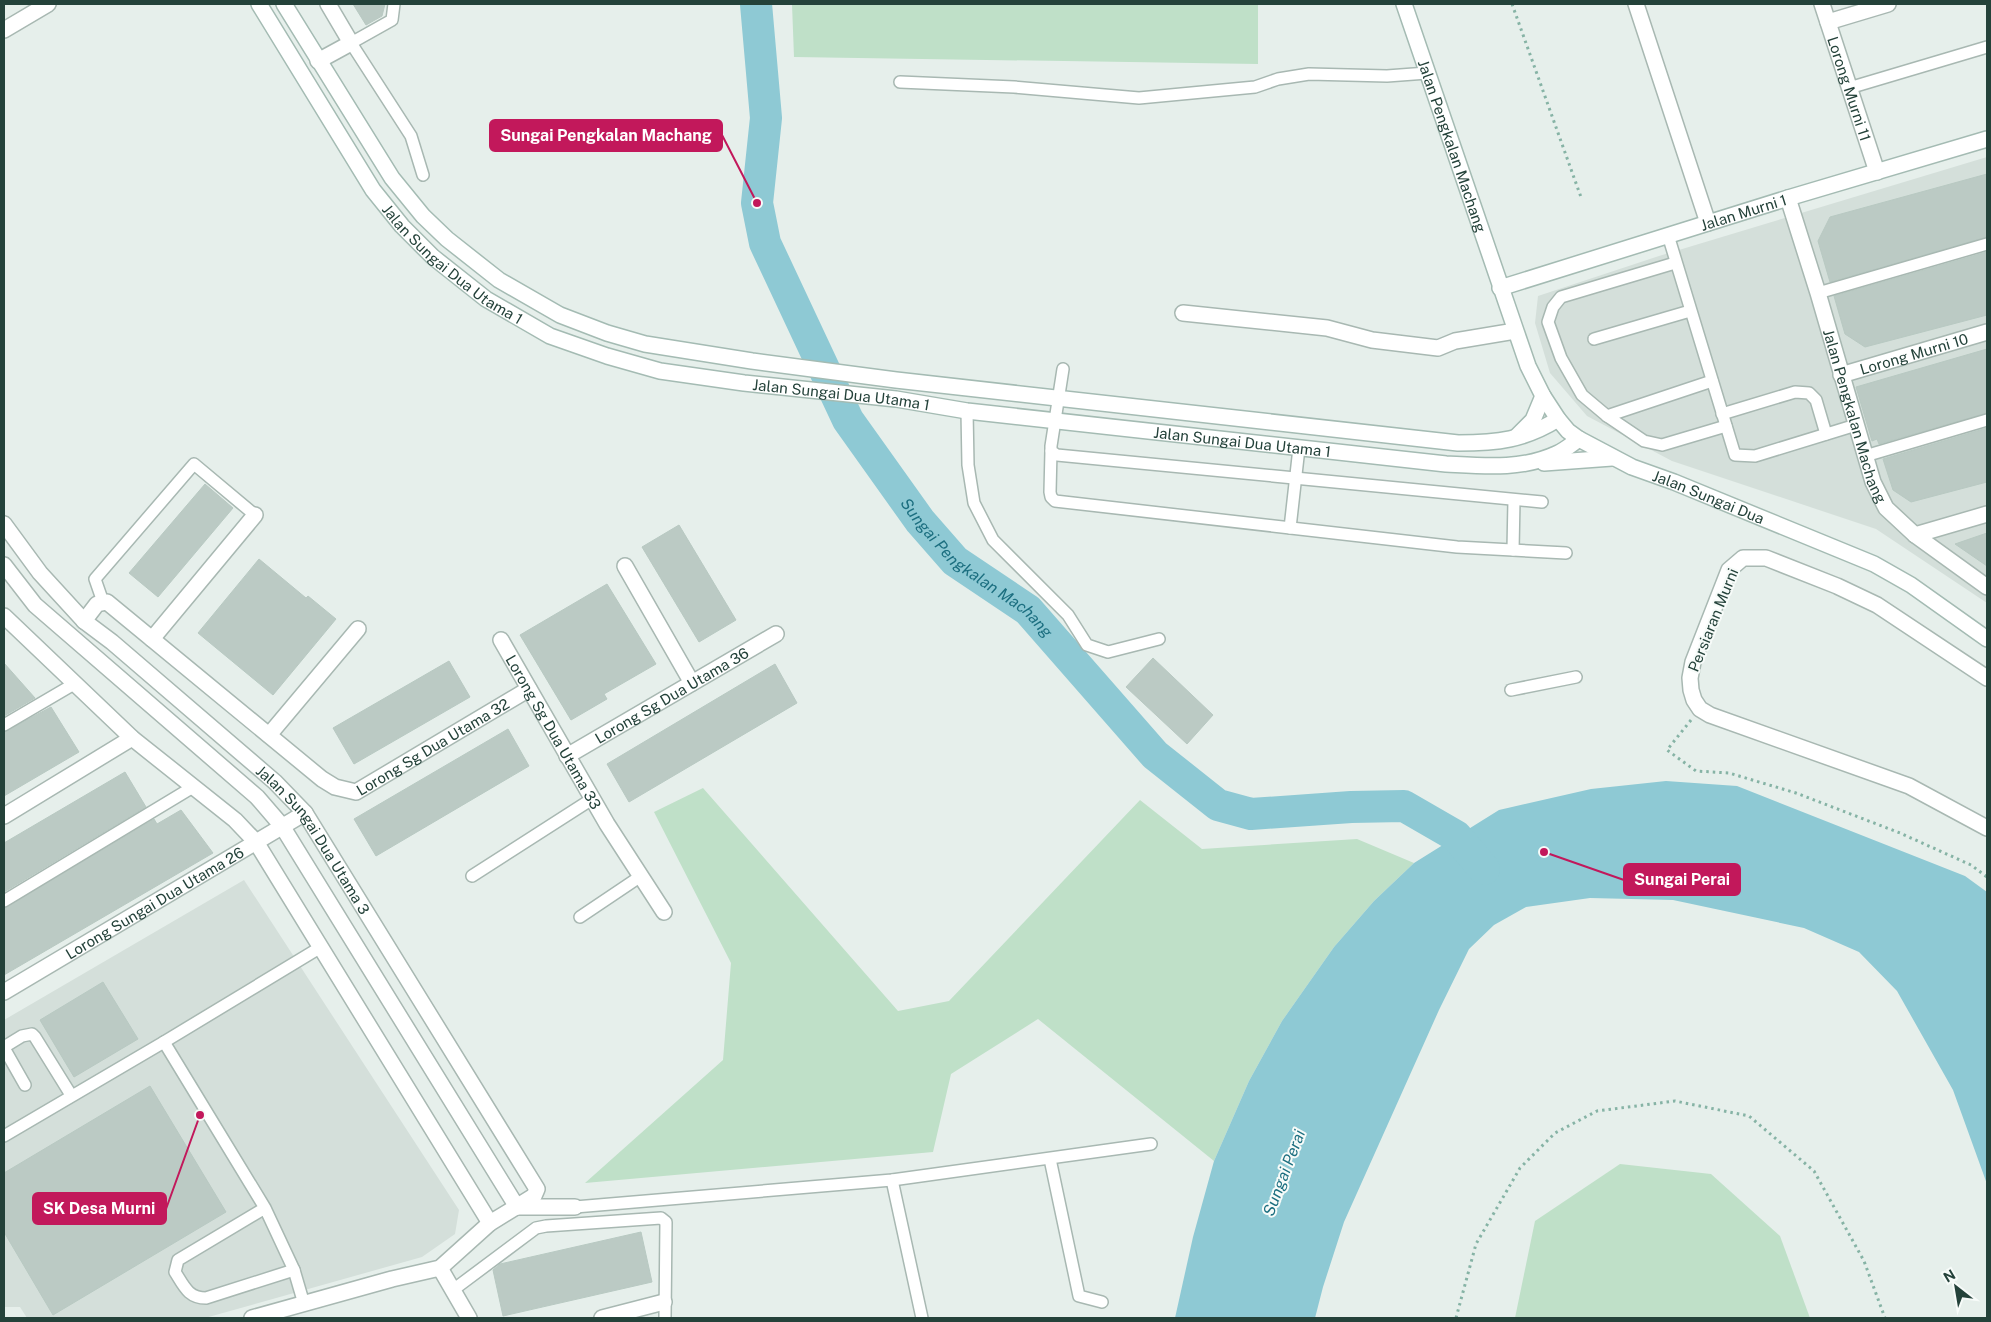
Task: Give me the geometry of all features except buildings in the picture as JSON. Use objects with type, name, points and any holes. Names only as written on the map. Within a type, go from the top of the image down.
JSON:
[{"type":"street","points":[[4,30],[48,4]]},
{"type":"street","name":"Jalan Sungai Dua Utama 1","points":[[259,4],[373,190],[402,226],[433,257],[486,299],[550,336],[607,356],[660,371],[744,383],[896,399],[967,412],[1446,464],[1524,465],[1557,454],[1579,439]]},
{"type":"street","name":"Jalan Sungai Dua Utama 1","points":[[284,4],[392,178],[423,216],[499,280],[560,315],[607,333],[645,344],[752,361],[896,380],[1458,443],[1489,443],[1515,439],[1543,429],[1558,420]]},
{"type":"street","points":[[318,61],[351,43],[328,4]]},
{"type":"street","name":"Jalan Pengkalan Machang","points":[[1404,4],[1500,288]]},
{"type":"street","points":[[1636,4],[1708,223]]},
{"type":"street","name":"Lorong Murni 11","points":[[1822,4],[1877,172]]},
{"type":"street","points":[[1828,22],[1888,4]]},
{"type":"street","name":"Jalan Murni 1","points":[[1500,288],[1788,198],[1987,139]]},
{"type":"street","name":"Jalan Pengkalan Machang","points":[[1788,198],[1818,293],[1873,482],[1886,508],[1915,535],[1987,587]]},
{"type":"street","name":"Jalan Sungai Dua","points":[[1500,288],[1528,366],[1543,396],[1558,420],[1579,439],[1612,458],[1874,564],[1911,585],[1987,639]]},
{"type":"street","points":[[1184,313],[1327,328],[1372,340],[1438,348],[1455,342],[1515,331]]},
{"type":"street","name":"Lorong Murni 10","points":[[1841,376],[1987,332]]},
{"type":"street","points":[[1515,439],[1533,420],[1543,396]]},
{"type":"street","points":[[1524,465],[1612,458]]},
{"type":"street","points":[[1915,535],[1987,514]]},
{"type":"street","points":[[152,639],[255,515]]},
{"type":"street","name":"Jalan Sungai Dua Utama 3","points":[[4,524],[40,574],[84,621],[112,642],[275,782],[305,812],[534,1183],[537,1189],[534,1196],[490,1223],[440,1268]]},
{"type":"street","name":"Persiaran Murni","points":[[1700,708],[1694,700],[1691,690],[1690,678],[1693,662],[1729,570],[1743,558],[1766,558],[1828,582],[1877,605],[1987,678]]},
{"type":"street","name":"Jalan Sungai Dua Utama 3","points":[[4,565],[35,605],[257,797],[282,826],[516,1208]]},
{"type":"street","points":[[625,566],[692,683]]},
{"type":"street","points":[[84,621],[97,604],[107,602],[269,735],[358,629]]},
{"type":"street","points":[[6,623],[132,738],[235,820],[256,842],[490,1223]]},
{"type":"street","name":"Lorong Sg Dua Utama 36","points":[[567,756],[776,634]]},
{"type":"street","name":"Lorong Sg Dua Utama 33","points":[[500,640],[606,824],[664,912]]},
{"type":"street","name":"Lorong Sg Dua Utama 32","points":[[269,735],[334,787],[356,792],[529,690]]},
{"type":"street","points":[[1700,708],[1710,715],[1909,786],[1987,828]]},
{"type":"street","points":[[4,816],[132,738]]},
{"type":"street","name":"Lorong Sungai Dua Utama 26","points":[[4,992],[305,812]]},
{"type":"street","points":[[516,1208],[575,1207]]},
{"type":"street","points":[[252,1318],[440,1268],[468,1318]]},
{"type":"street","points":[[602,1318],[664,1302]]},
{"type":"lane","points":[[394,4],[392,20],[351,43],[411,136],[422,175]]},
{"type":"lane","points":[[1849,88],[1987,47]]},
{"type":"lane","points":[[900,82],[1014,87],[1140,98],[1255,87],[1278,79],[1309,74],[1387,76],[1428,73]]},
{"type":"lane","points":[[1668,236],[1735,455],[1755,456],[1856,425]]},
{"type":"lane","points":[[1818,293],[1987,244]]},
{"type":"lane","points":[[1675,263],[1561,297],[1552,307],[1548,322],[1561,358],[1582,396],[1607,416],[1644,441],[1662,445],[1726,426]]},
{"type":"lane","points":[[1594,339],[1690,311]]},
{"type":"lane","points":[[1062,369],[1051,452],[1050,492],[1051,497],[1055,500],[1457,547],[1566,553]]},
{"type":"lane","points":[[1607,416],[1712,381]]},
{"type":"lane","points":[[1722,414],[1795,392],[1809,393],[1816,400],[1826,434]]},
{"type":"lane","points":[[967,412],[968,465],[974,503],[993,540],[1068,615],[1088,645],[1108,652],[1159,639]]},
{"type":"lane","points":[[1865,456],[1987,420]]},
{"type":"lane","points":[[1290,528],[1299,448]]},
{"type":"lane","points":[[1051,452],[1057,455],[1542,502]]},
{"type":"lane","points":[[103,602],[95,579],[194,464],[255,515]]},
{"type":"lane","points":[[1513,550],[1514,500]]},
{"type":"lane","points":[[1511,690],[1576,678]]},
{"type":"lane","points":[[4,725],[74,684]]},
{"type":"lane","points":[[4,901],[193,787]]},
{"type":"lane","points":[[472,876],[592,798]]},
{"type":"lane","points":[[580,917],[641,876]]},
{"type":"lane","points":[[4,1136],[322,947]]},
{"type":"lane","points":[[25,1085],[4,1047],[22,1036],[32,1034],[71,1095]]},
{"type":"lane","points":[[164,1042],[265,1208],[294,1270],[304,1304]]},
{"type":"lane","points":[[575,1207],[892,1180],[1151,1144]]},
{"type":"lane","points":[[1050,1159],[1078,1296],[1102,1302]]},
{"type":"lane","points":[[892,1180],[922,1318]]},
{"type":"lane","points":[[265,1208],[178,1260],[175,1272],[189,1292],[197,1298],[206,1298],[294,1270]]},
{"type":"lane","points":[[452,1290],[536,1228],[655,1217],[661,1218],[666,1222],[665,1318]]},
{"type":"path","points":[[1512,4],[1582,200]]},
{"type":"path","points":[[1700,708],[1667,750],[1696,771],[1729,773],[1796,793],[1900,833],[1971,865],[1987,877]]},
{"type":"path","points":[[1456,1318],[1476,1244],[1520,1168],[1554,1133],[1597,1111],[1675,1101],[1749,1116],[1814,1171],[1864,1261],[1885,1318]]},
{"type":"shaded area","points":[[1987,157],[1987,603],[1876,529],[1672,461],[1587,416],[1550,373],[1535,323],[1538,296],[1659,256]]},
{"type":"shaded area","points":[[244,880],[459,1210],[455,1234],[422,1257],[205,1318],[27,1318],[20,1307],[4,1307],[4,1020]]},
{"type":"green space","points":[[792,4],[1258,4],[1258,64],[794,57]]},
{"type":"green space","points":[[703,788],[898,1011],[949,1001],[1140,800],[1202,849],[1357,839],[1414,863],[1374,901],[1334,947],[1282,1021],[1249,1081],[1214,1161],[1038,1019],[951,1074],[933,1152],[585,1183],[723,1060],[731,963],[654,812]]},
{"type":"green space","points":[[1620,1164],[1711,1174],[1780,1236],[1810,1318],[1515,1318],[1535,1221]]},
{"type":"water","points":[[1666,781],[1737,786],[1965,876],[1987,892],[1987,1184],[1953,1090],[1897,991],[1859,952],[1804,928],[1673,900],[1590,898],[1526,907],[1494,925],[1469,949],[1439,1010],[1344,1222],[1315,1318],[1175,1318],[1193,1237],[1214,1161],[1249,1081],[1282,1021],[1334,947],[1374,901],[1414,863],[1499,810],[1591,789]]},
{"type":"waterway","name":"Sungai Pengkalan Machang","points":[[756,4],[766,118],[757,203],[765,243],[848,420],[920,521],[955,561],[1028,610],[1155,755],[1218,805],[1251,814],[1351,807],[1404,806],[1456,836],[1484,869]]},
{"type":"place","name":"Sungai Pengkalan Machang","points":[[757,203]]},
{"type":"place","name":"Sungai Perai","points":[[1544,852]]},
{"type":"place","name":"SK Desa Murni","points":[[200,1115]]}]
